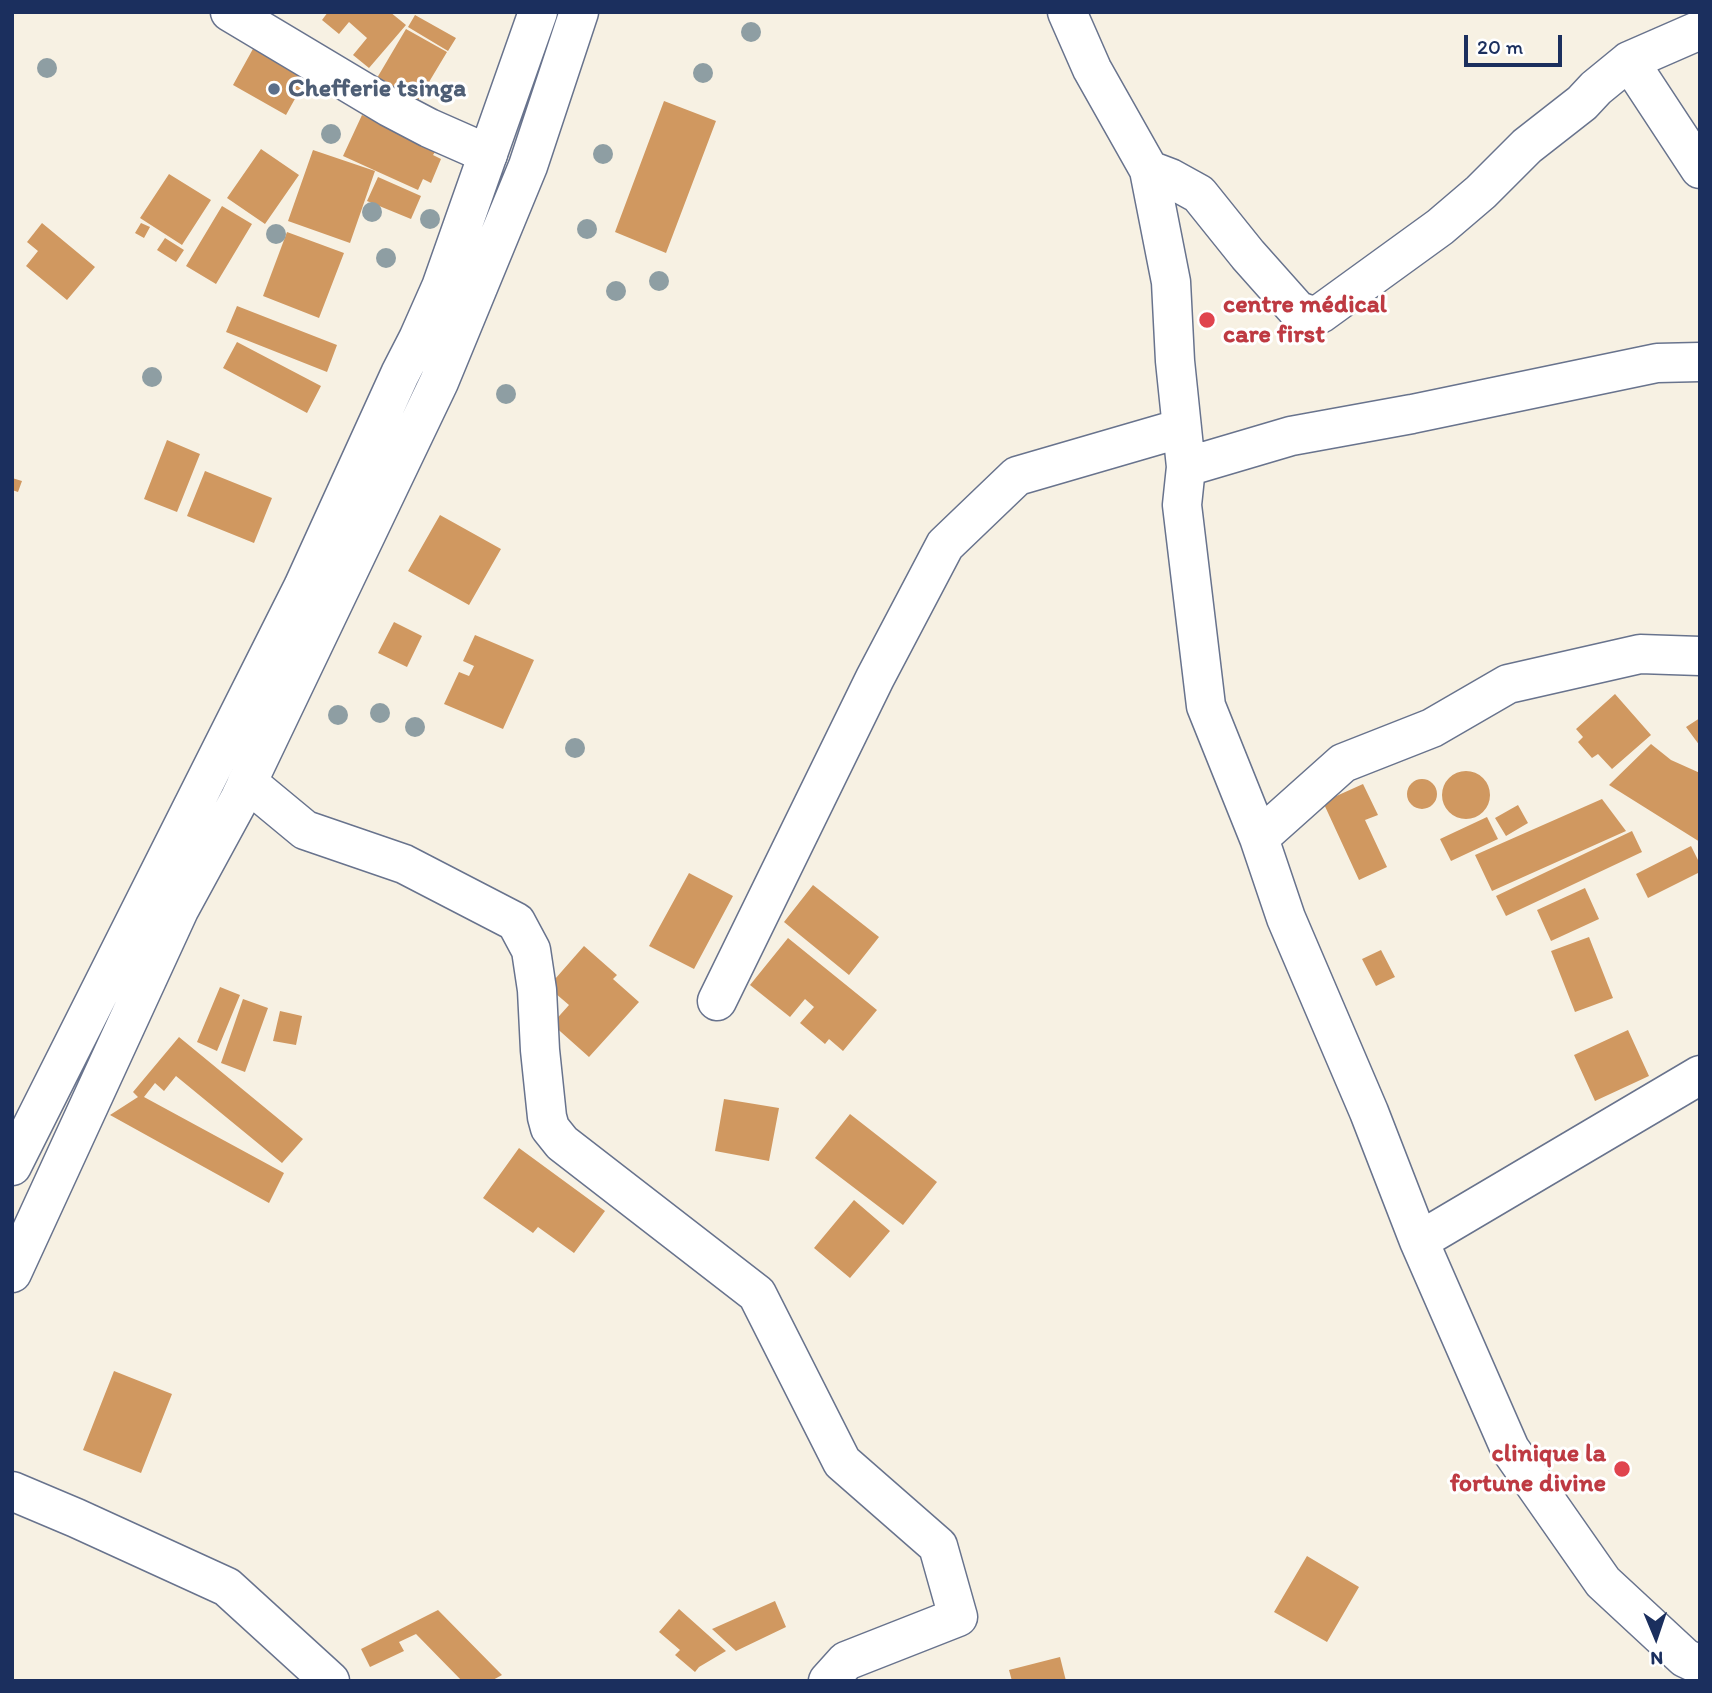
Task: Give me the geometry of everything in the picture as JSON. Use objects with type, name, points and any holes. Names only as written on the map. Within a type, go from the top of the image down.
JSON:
[{"type":"street","points":[[230,12],[389,107],[488,154]]},
{"type":"street","points":[[12,1166],[303,587],[418,339],[441,287],[538,12]]},
{"type":"street","points":[[12,1273],[179,910],[247,782],[439,382],[528,166],[579,12]]},
{"type":"street","points":[[1067,12],[1092,69],[1149,170],[1171,282],[1175,361],[1186,467],[1182,506],[1206,706],[1259,838],[1286,918],[1370,1112],[1419,1241],[1510,1449],[1603,1582],[1685,1658],[1700,1665]]},
{"type":"street","points":[[1149,170],[1199,194],[1297,310],[1309,315],[1320,314],[1440,227],[1481,192],[1527,146],[1582,103],[1629,61],[1700,30]]},
{"type":"street","points":[[1629,61],[1700,169]]},
{"type":"street","points":[[1186,467],[1291,436],[1657,363],[1700,362]]},
{"type":"street","points":[[718,1001],[944,545],[1017,476],[1182,428]]},
{"type":"street","points":[[1259,838],[1343,763],[1432,728],[1508,684],[1640,654],[1700,656]]},
{"type":"street","points":[[247,782],[305,830],[404,864],[516,922],[531,950],[550,1128],[562,1143],[757,1294],[842,1462],[938,1546],[958,1617],[846,1661],[828,1681]]},
{"type":"street","points":[[1419,1241],[1700,1074]]},
{"type":"street","points":[[12,1491],[227,1587],[330,1681]]},
{"type":"building","points":[[328,12],[390,12],[406,25],[369,68],[353,55],[367,38],[349,22],[339,34],[322,20]]},
{"type":"building","points":[[415,15],[456,38],[448,51],[408,27]]},
{"type":"building","points":[[406,29],[447,52],[417,102],[377,78]]},
{"type":"building","points":[[254,47],[307,77],[286,115],[233,85]]},
{"type":"building","points":[[664,101],[716,121],[666,253],[615,232]]},
{"type":"building","points":[[362,115],[437,149],[433,155],[441,159],[431,183],[423,179],[418,190],[343,156]]},
{"type":"building","points":[[261,149],[299,175],[265,224],[227,198]]},
{"type":"building","points":[[313,150],[375,171],[350,243],[288,221]]},
{"type":"building","points":[[169,174],[211,200],[182,245],[140,218]]},
{"type":"building","points":[[378,177],[421,196],[411,219],[367,201]]},
{"type":"building","points":[[222,206],[252,224],[216,284],[186,266]]},
{"type":"building","points":[[42,223],[95,267],[67,300],[26,266],[38,251],[27,242]]},
{"type":"building","points":[[141,223],[150,227],[144,238],[135,233]]},
{"type":"building","points":[[287,232],[344,253],[319,318],[263,296]]},
{"type":"building","points":[[165,238],[184,250],[176,262],[157,250]]},
{"type":"building","points":[[237,306],[337,345],[327,372],[226,332]]},
{"type":"building","points":[[237,342],[321,386],[307,413],[223,368]]},
{"type":"building","points":[[167,440],[200,454],[177,512],[144,499]]},
{"type":"building","points":[[205,471],[272,498],[254,543],[187,516]]},
{"type":"building","points":[[12,478],[22,481],[18,492],[12,490]]},
{"type":"building","points":[[440,515],[501,549],[469,605],[408,571]]},
{"type":"building","points":[[394,622],[422,636],[407,667],[378,653]]},
{"type":"building","points":[[475,635],[534,660],[503,729],[444,704],[459,672],[469,676],[474,666],[463,661]]},
{"type":"building","points":[[1615,694],[1651,735],[1612,769],[1598,754],[1592,758],[1578,742],[1583,737],[1576,729]]},
{"type":"building","points":[[1700,718],[1700,746],[1686,727]]},
{"type":"building","points":[[1651,744],[1671,760],[1700,773],[1700,842],[1609,785]]},
{"type":"building","points":[[1466,771],[1475,772],[1483,778],[1489,786],[1489,804],[1483,812],[1475,818],[1466,819],[1457,818],[1449,812],[1443,804],[1442,795],[1443,786],[1449,778],[1457,772]]},
{"type":"building","points":[[1422,779],[1433,783],[1437,794],[1433,805],[1422,809],[1411,805],[1407,794],[1411,783]]},
{"type":"building","points":[[1363,784],[1378,815],[1365,820],[1387,867],[1359,880],[1323,802]]},
{"type":"building","points":[[1602,799],[1626,831],[1492,891],[1475,855]]},
{"type":"building","points":[[1518,805],[1528,823],[1506,836],[1495,818]]},
{"type":"building","points":[[1487,817],[1498,839],[1451,861],[1440,839]]},
{"type":"building","points":[[1632,831],[1642,852],[1506,916],[1496,896]]},
{"type":"building","points":[[1691,846],[1700,864],[1700,872],[1648,898],[1636,874]]},
{"type":"building","points":[[689,873],[733,896],[694,969],[649,946]]},
{"type":"building","points":[[813,885],[879,937],[849,975],[784,922]]},
{"type":"building","points":[[1585,888],[1599,919],[1551,941],[1537,910]]},
{"type":"building","points":[[1589,937],[1613,998],[1575,1012],[1551,951]]},
{"type":"building","points":[[788,938],[877,1010],[843,1051],[829,1039],[825,1044],[800,1023],[814,1007],[805,999],[790,1017],[750,985]]},
{"type":"building","points":[[584,946],[617,975],[613,979],[639,1002],[589,1057],[552,1024],[569,1005],[548,987]]},
{"type":"building","points":[[1381,950],[1395,977],[1376,986],[1362,959]]},
{"type":"building","points":[[220,987],[240,995],[217,1051],[197,1042]]},
{"type":"building","points":[[243,999],[268,1008],[245,1072],[221,1063]]},
{"type":"building","points":[[280,1011],[302,1016],[296,1045],[273,1041]]},
{"type":"building","points":[[1628,1030],[1649,1076],[1595,1101],[1574,1055]]},
{"type":"building","points":[[179,1037],[303,1139],[282,1163],[176,1076],[164,1091],[155,1083],[144,1097],[284,1173],[269,1203],[110,1115],[138,1097],[133,1092]]},
{"type":"building","points":[[724,1099],[779,1108],[769,1161],[715,1151]]},
{"type":"building","points":[[850,1114],[937,1182],[903,1225],[815,1158]]},
{"type":"building","points":[[519,1148],[605,1211],[574,1253],[538,1227],[533,1233],[483,1198]]},
{"type":"building","points":[[854,1200],[890,1231],[850,1278],[814,1248]]},
{"type":"building","points":[[114,1371],[172,1394],[141,1473],[83,1450]]},
{"type":"building","points":[[1307,1556],[1359,1587],[1327,1642],[1274,1612]]},
{"type":"building","points":[[775,1601],[786,1627],[736,1651],[712,1629]]},
{"type":"building","points":[[679,1609],[726,1651],[695,1672],[675,1655],[680,1650],[659,1632]]},
{"type":"building","points":[[438,1610],[502,1675],[491,1681],[462,1681],[416,1634],[399,1642],[404,1651],[370,1667],[361,1649]]},
{"type":"building","points":[[1060,1657],[1066,1681],[1012,1681],[1009,1670]]},
{"type":"place","name":"Chefferie tsinga","points":[[274,89]]},
{"type":"place","name":"centre médical care first","points":[[1207,320]]},
{"type":"place","name":"clinique la fortune divine","points":[[1622,1469]]}]
